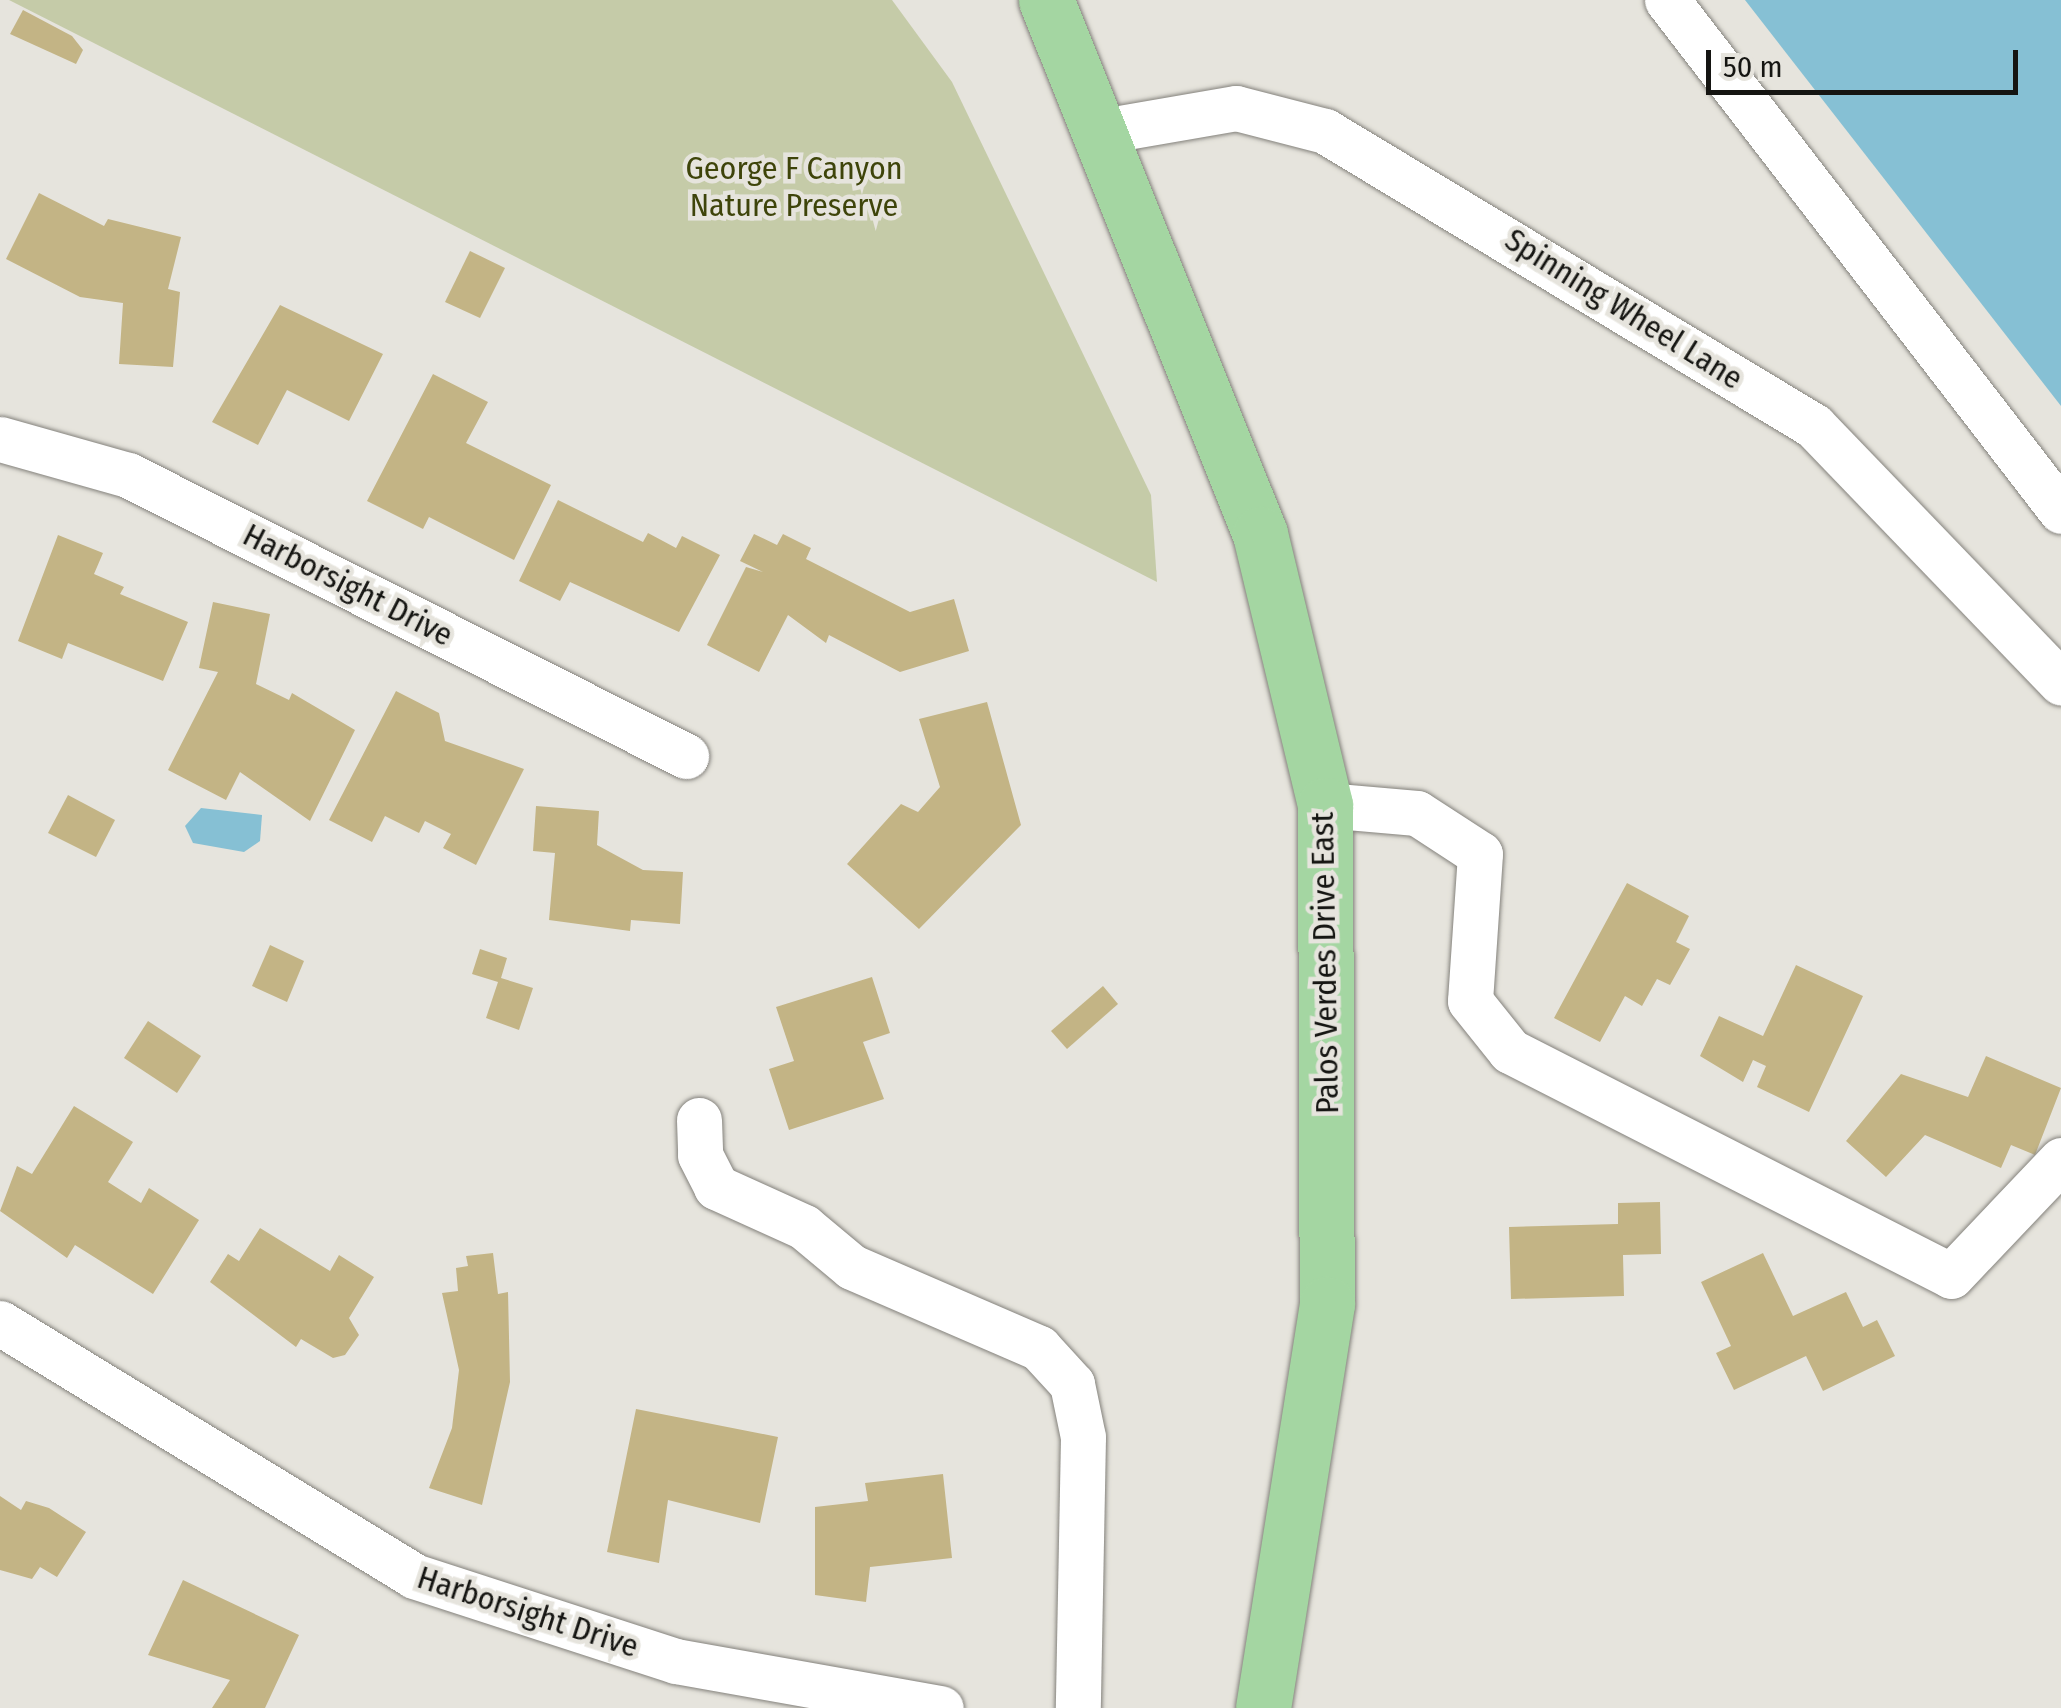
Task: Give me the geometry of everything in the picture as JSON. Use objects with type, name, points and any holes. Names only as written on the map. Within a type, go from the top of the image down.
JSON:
[{"type":"main road","name":"Palos Verdes Drive East","points":[[1022,0],[1097,132]]},
{"type":"main road","name":"Palos Verdes Drive East","points":[[1046,0],[1260,534],[1325,805],[1328,1304],[1262,1708]]},
{"type":"street","points":[[1667,0],[2061,511]]},
{"type":"street","name":"Spinning Wheel Lane","points":[[1097,132],[1236,108],[1325,131],[1814,426],[2061,684]]},
{"type":"street","name":"Harborsight Drive","points":[[0,439],[128,475],[686,756]]},
{"type":"street","points":[[1325,805],[1417,813],[1480,854],[1470,1001],[1510,1051],[1951,1276],[2061,1160]]},
{"type":"street","points":[[699,1120],[700,1156],[716,1188],[804,1227],[852,1267],[1039,1348],[1072,1384],[1083,1437],[1078,1708]]},
{"type":"street","name":"Harborsight Drive","points":[[0,1323],[414,1576],[676,1661],[941,1708]]},
{"type":"green space","name":"George F Canyon Nature Preserve","points":[[9,0],[892,0],[952,82],[1151,495],[1157,582]]},
{"type":"water","points":[[1745,0],[2061,0],[2061,406]]},
{"type":"water","points":[[201,808],[262,815],[260,841],[244,852],[193,843],[185,826]]},
{"type":"building","points":[[23,10],[72,36],[83,50],[76,64],[10,34]]},
{"type":"building","points":[[39,193],[104,226],[108,219],[181,237],[168,289],[180,292],[173,367],[119,364],[123,303],[80,297],[6,259]]},
{"type":"building","points":[[470,251],[505,268],[480,318],[445,302]]},
{"type":"building","points":[[280,305],[383,354],[349,421],[287,390],[258,445],[212,422]]},
{"type":"building","points":[[433,374],[488,402],[466,443],[551,485],[514,560],[429,517],[423,529],[367,501]]},
{"type":"building","points":[[558,500],[643,542],[648,533],[676,548],[682,536],[720,555],[679,632],[570,582],[560,601],[519,581]]},
{"type":"building","points":[[754,534],[777,545],[783,534],[811,548],[806,559],[910,612],[954,599],[969,651],[900,672],[829,635],[826,643],[788,615],[759,672],[707,645],[746,567],[763,572],[740,561]]},
{"type":"building","points":[[58,535],[103,553],[94,574],[124,587],[120,594],[188,622],[163,681],[68,643],[62,659],[18,641]]},
{"type":"building","points":[[213,602],[270,614],[256,684],[289,700],[292,693],[355,730],[310,821],[240,772],[226,800],[168,770],[218,672],[199,668]]},
{"type":"building","points":[[396,691],[439,713],[445,741],[524,769],[476,865],[443,848],[451,834],[425,821],[419,833],[385,816],[372,842],[329,820]]},
{"type":"building","points":[[987,702],[1021,825],[919,929],[847,864],[901,804],[918,812],[940,787],[919,719]]},
{"type":"building","points":[[68,795],[115,820],[96,857],[48,833]]},
{"type":"building","points":[[536,806],[599,811],[597,845],[643,870],[683,872],[680,924],[631,920],[630,931],[549,920],[555,853],[533,851]]},
{"type":"building","points":[[1627,883],[1689,916],[1676,942],[1690,949],[1670,985],[1657,979],[1642,1006],[1625,996],[1600,1042],[1554,1018]]},
{"type":"building","points":[[270,945],[304,961],[287,1002],[252,986]]},
{"type":"building","points":[[480,949],[507,958],[501,978],[533,988],[519,1030],[486,1018],[498,982],[472,974]]},
{"type":"building","points":[[1796,965],[1863,996],[1809,1112],[1757,1087],[1766,1066],[1753,1060],[1743,1082],[1700,1056],[1719,1016],[1763,1036]]},
{"type":"building","points":[[872,977],[890,1033],[863,1042],[884,1099],[789,1130],[769,1069],[794,1061],[776,1007]]},
{"type":"building","points":[[1103,986],[1118,1004],[1067,1049],[1051,1031]]},
{"type":"building","points":[[148,1021],[201,1056],[177,1093],[124,1058]]},
{"type":"building","points":[[1986,1056],[2061,1088],[2035,1155],[2011,1145],[2001,1168],[1925,1135],[1886,1177],[1846,1141],[1901,1074],[1968,1097]]},
{"type":"building","points":[[74,1106],[133,1142],[108,1182],[141,1203],[149,1188],[199,1220],[153,1294],[75,1245],[67,1258],[0,1211],[17,1166],[32,1174]]},
{"type":"building","points":[[1660,1202],[1661,1254],[1623,1255],[1624,1296],[1511,1299],[1509,1227],[1618,1224],[1618,1203]]},
{"type":"building","points":[[260,1228],[330,1271],[339,1255],[374,1277],[349,1318],[359,1335],[345,1355],[333,1358],[301,1339],[296,1347],[210,1282],[228,1254],[239,1261]]},
{"type":"building","points":[[493,1253],[498,1294],[508,1292],[510,1382],[482,1505],[429,1488],[452,1428],[459,1370],[442,1293],[458,1291],[456,1268],[468,1266],[466,1256]]},
{"type":"building","points":[[1763,1253],[1793,1316],[1846,1292],[1863,1327],[1877,1320],[1895,1356],[1823,1391],[1806,1356],[1734,1390],[1716,1353],[1731,1346],[1701,1282]]},
{"type":"building","points":[[636,1409],[778,1437],[760,1523],[668,1500],[659,1563],[607,1552]]},
{"type":"building","points":[[943,1474],[952,1558],[870,1567],[866,1602],[815,1595],[815,1507],[868,1501],[865,1483]]},
{"type":"building","points":[[0,1496],[21,1510],[26,1501],[49,1508],[86,1532],[57,1577],[40,1567],[32,1579],[0,1570]]},
{"type":"building","points":[[183,1580],[299,1635],[265,1708],[212,1708],[230,1680],[148,1655]]}]
